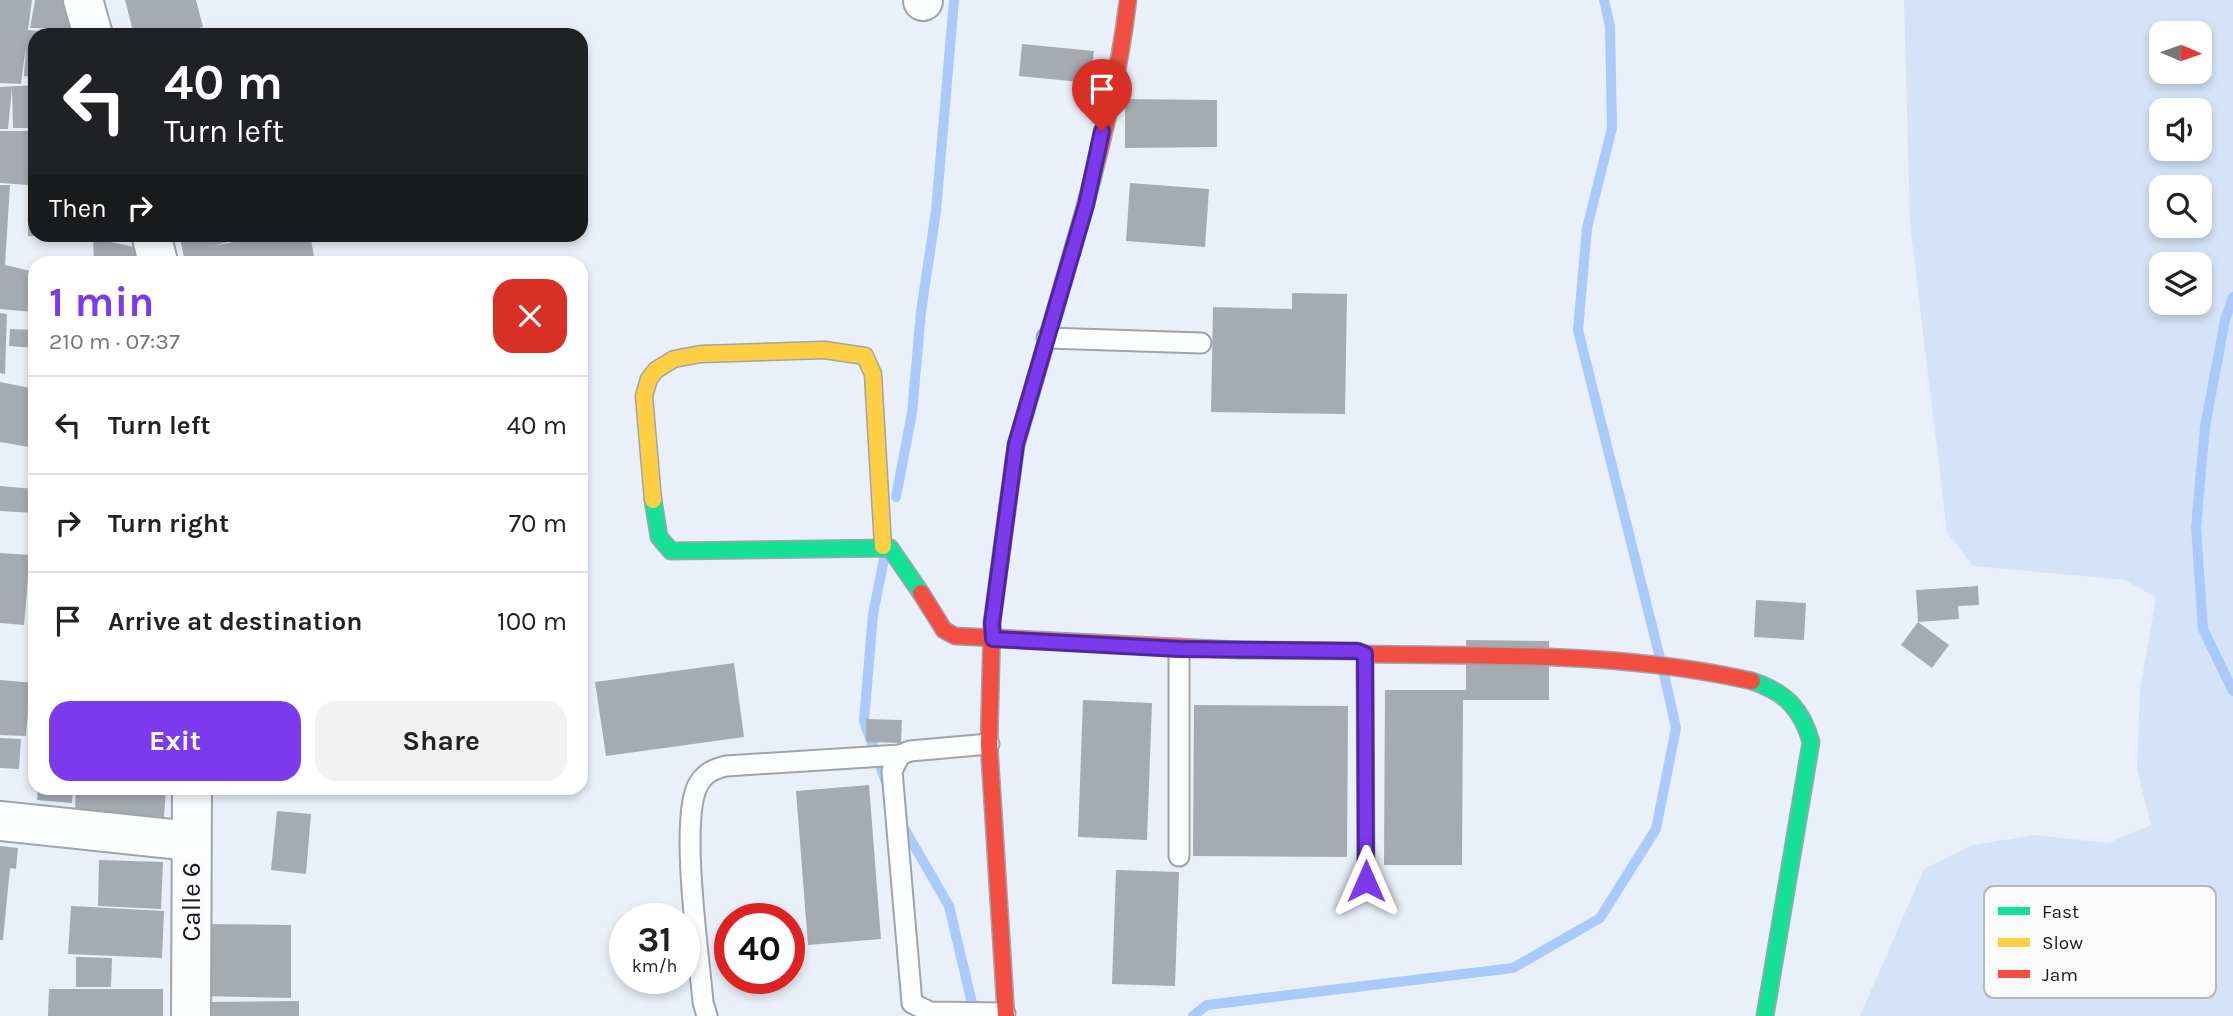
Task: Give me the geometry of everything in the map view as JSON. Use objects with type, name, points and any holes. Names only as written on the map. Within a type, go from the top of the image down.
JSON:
[{"type":"street","points":[[83,0],[91,28]]},
{"type":"street","points":[[1006,1015],[989,744],[992,623],[1016,444],[1086,205],[1124,33],[1128,0]]},
{"type":"street","points":[[883,546],[873,374],[865,356],[824,350],[701,355],[674,359],[656,370],[649,379],[644,397],[651,485],[659,537],[666,549],[677,553],[883,546],[896,553],[944,630],[955,636],[1179,649],[1357,651],[1365,654],[1555,658],[1701,671],[1751,680],[1785,696],[1803,714],[1811,742],[1765,1016]]},
{"type":"street","points":[[1365,654],[1366,881]]},
{"type":"street","name":"Calle 6","points":[[191,1016],[192,795]]},
{"type":"street","points":[[0,821],[191,841]]},
{"type":"lane","points":[[1047,338],[1201,343]]},
{"type":"lane","points":[[1179,649],[1179,856]]},
{"type":"lane","points":[[707,1016],[703,1002],[690,822],[698,785],[707,773],[726,766],[900,755],[910,751],[989,744]]},
{"type":"lane","points":[[900,755],[892,771],[910,999],[917,1013],[1006,1015]]},
{"type":"shaded area","points":[[1904,0],[2233,0],[2233,1016],[1860,1016],[1924,869],[1973,845],[2036,835],[2108,843],[2151,825],[2137,769],[2140,689],[2156,598],[2126,580],[1973,566],[1947,532],[1910,224]]},
{"type":"building","points":[[0,0],[32,0],[28,28],[28,76],[24,76],[26,45],[21,84],[0,83]]},
{"type":"building","points":[[35,0],[69,0],[77,28],[30,28]]},
{"type":"building","points":[[125,0],[196,0],[203,27],[199,28],[132,28]]},
{"type":"building","points":[[1022,44],[1094,51],[1090,83],[1019,76]]},
{"type":"building","points":[[28,85],[28,128],[13,128],[12,88],[8,129],[0,129],[0,87]]},
{"type":"building","points":[[1125,99],[1217,100],[1217,147],[1125,148]]},
{"type":"building","points":[[0,131],[28,131],[28,185],[0,183]]},
{"type":"building","points":[[1130,183],[1209,189],[1205,247],[1126,241]]},
{"type":"building","points":[[0,185],[10,185],[5,265],[28,270],[28,312],[0,309]]},
{"type":"building","points":[[93,242],[111,242],[143,249],[142,256],[94,256]]},
{"type":"building","points":[[181,242],[228,242],[213,246],[233,242],[311,242],[314,256],[184,256]]},
{"type":"building","points":[[1292,293],[1347,294],[1345,414],[1211,412],[1213,307],[1292,309]]},
{"type":"building","points":[[0,313],[7,314],[5,374],[0,373]]},
{"type":"building","points":[[10,329],[28,330],[28,347],[9,346]]},
{"type":"building","points":[[0,382],[28,388],[28,447],[0,442]]},
{"type":"building","points":[[0,486],[28,488],[28,513],[0,511]]},
{"type":"building","points":[[0,553],[28,555],[24,625],[0,623]]},
{"type":"building","points":[[1978,586],[1979,605],[1958,606],[1959,619],[1918,622],[1916,590]]},
{"type":"building","points":[[1756,600],[1806,603],[1804,640],[1754,637]]},
{"type":"building","points":[[1918,622],[1949,645],[1932,668],[1901,645]]},
{"type":"building","points":[[1466,640],[1549,641],[1549,700],[1463,700],[1462,865],[1384,865],[1385,690],[1466,690]]},
{"type":"building","points":[[734,663],[744,737],[606,756],[595,682]]},
{"type":"building","points":[[0,680],[28,682],[26,736],[0,735]]},
{"type":"building","points":[[1083,700],[1152,703],[1147,840],[1078,837]]},
{"type":"building","points":[[1194,705],[1348,706],[1347,857],[1193,856]]},
{"type":"building","points":[[866,719],[902,720],[901,743],[866,742]]},
{"type":"building","points":[[0,738],[21,739],[19,769],[0,768]]},
{"type":"building","points":[[869,785],[881,939],[808,945],[796,791]]},
{"type":"building","points":[[37,795],[73,795],[72,803],[37,800]]},
{"type":"building","points":[[76,795],[166,795],[164,817],[75,811]]},
{"type":"building","points":[[277,811],[311,814],[306,874],[271,870]]},
{"type":"building","points":[[0,846],[18,848],[16,869],[10,868],[3,940],[0,940]]},
{"type":"building","points":[[99,860],[163,862],[161,909],[98,906]]},
{"type":"building","points":[[1116,870],[1179,872],[1175,986],[1112,984]]},
{"type":"building","points":[[71,906],[164,911],[162,958],[68,954]]},
{"type":"building","points":[[203,924],[291,925],[291,998],[202,996]]},
{"type":"building","points":[[76,957],[112,958],[111,987],[76,987]]},
{"type":"building","points":[[49,989],[163,989],[163,1016],[48,1016]]},
{"type":"building","points":[[299,1001],[299,1016],[208,1016],[208,1002]]},
{"type":"waterway","points":[[896,497],[912,413],[921,312],[936,211],[954,0]]},
{"type":"waterway","points":[[1604,0],[1610,26],[1612,128],[1587,228],[1578,330],[1660,658]]},
{"type":"waterway","points":[[2233,297],[2225,320],[2205,427],[2196,527],[2203,629],[2233,691]]},
{"type":"waterway","points":[[885,554],[873,614],[864,721],[887,785]]},
{"type":"waterway","points":[[1193,1016],[1207,1005],[1513,968],[1600,918],[1656,829],[1676,728],[1664,674]]},
{"type":"waterway","points":[[901,823],[949,906],[972,1003],[972,1015]]},
{"type":"traffic: fast","points":[[653,500],[659,537],[671,551],[890,548],[921,593]]},
{"type":"traffic: fast","points":[[1238,650],[1357,651],[1365,654],[1366,881]]},
{"type":"traffic: fast","points":[[1752,681],[1764,685],[1790,703],[1803,720],[1811,742],[1765,1016]]},
{"type":"traffic: slow","points":[[1002,548],[1016,445],[1072,252]]},
{"type":"traffic: slow","points":[[653,500],[644,396],[649,379],[656,370],[674,359],[701,354],[824,350],[865,356],[873,374],[883,546]]},
{"type":"traffic: jam","points":[[1072,252],[1105,128],[1128,0]]},
{"type":"traffic: jam","points":[[1002,548],[992,623],[989,744],[1006,1016]]},
{"type":"traffic: jam","points":[[921,593],[944,630],[955,636],[1238,650]]},
{"type":"traffic: jam","points":[[1365,654],[1608,660],[1752,681]]},
{"type":"route","points":[[1102,131],[1086,205],[1016,444],[992,623],[993,639],[1179,649],[1362,652],[1367,665],[1366,881]]}]
